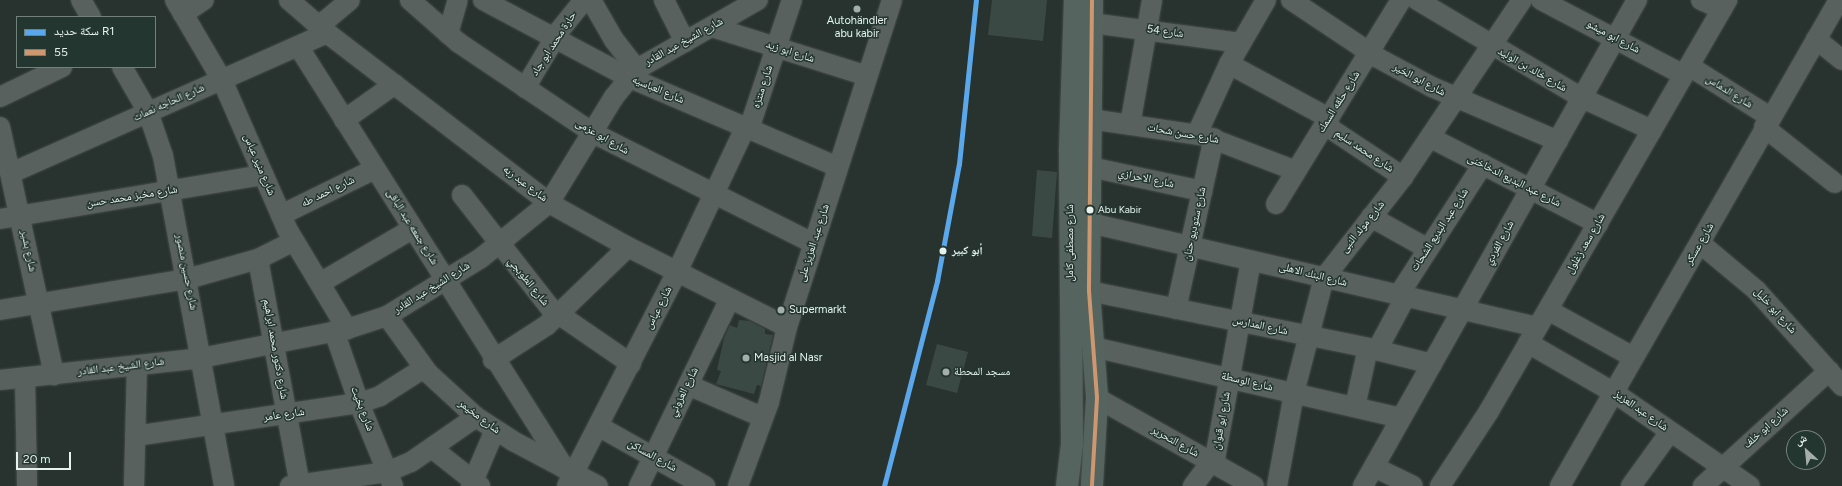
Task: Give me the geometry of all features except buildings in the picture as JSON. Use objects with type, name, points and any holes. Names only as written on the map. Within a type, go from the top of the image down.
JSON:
[{"type":"main road","name":"شارع مصطفى كامل","points":[[1067,486],[1072,444],[1070,150],[1075,0]]},
{"type":"main road","name":"شارع مصطفى كامل","points":[[1092,0],[1088,291],[1097,398],[1092,486]]},
{"type":"street","points":[[80,0],[90,16]]},
{"type":"street","points":[[179,7],[204,0]]},
{"type":"street","name":"شارع عبد ربه","points":[[289,0],[323,30],[549,202],[628,247],[787,327]]},
{"type":"street","name":"شارع الحاجه نعمات","points":[[11,173],[298,46],[323,30],[350,0]]},
{"type":"street","name":"شارع ابو عزمى","points":[[410,0],[448,34],[593,134],[813,243]]},
{"type":"street","points":[[448,34],[458,0]]},
{"type":"street","name":"شارع العباسيه","points":[[483,0],[554,39],[633,73],[747,129],[838,167]]},
{"type":"street","name":"حارة محمد ابو جاد","points":[[525,88],[554,39],[584,0]]},
{"type":"street","points":[[591,0],[633,73]]},
{"type":"street","points":[[664,0],[685,42]]},
{"type":"street","name":"شارع الشيخ عبد القادر","points":[[0,380],[54,376],[201,358],[341,330],[387,316],[499,245],[549,202],[633,73],[758,0]]},
{"type":"street","name":"شارع منتزه","points":[[747,129],[792,0]]},
{"type":"street","name":"شارع عبد العزيز على","points":[[738,486],[781,359],[787,327],[892,0]]},
{"type":"street","points":[[1130,125],[1152,0]]},
{"type":"street","name":"شارع ابو الخير","points":[[1291,0],[1369,52],[1455,98],[1558,141]]},
{"type":"street","name":"شارع حلقه السمك","points":[[1276,204],[1401,0]]},
{"type":"street","name":"شارع مولد النبى","points":[[1277,486],[1294,393],[1307,336],[1324,278],[1403,177],[1431,138],[1455,98],[1522,0]]},
{"type":"street","name":"شارع ابو ميشو","points":[[1541,0],[1615,38],[1686,70]]},
{"type":"street","name":"شارع الفردي","points":[[1363,486],[1637,0]]},
{"type":"street","points":[[1701,0],[1724,5]]},
{"type":"street","name":"شارع عسكر","points":[[1560,486],[1633,357],[1701,244],[1767,122],[1839,0]]},
{"type":"street","points":[[1205,136],[1228,64],[1262,1]]},
{"type":"street","name":"شارع خالد بن الوليد","points":[[1430,3],[1491,46],[1582,98],[1652,130]]},
{"type":"street","name":"شارع سعد زغلول","points":[[1445,484],[1548,310],[1724,5]]},
{"type":"street","name":"شارع منير عباس","points":[[179,7],[222,80],[281,215],[294,241],[320,283],[341,330]]},
{"type":"street","name":"شارع 54","points":[[1091,23],[1240,42]]},
{"type":"street","name":"شارع ابو زيد","points":[[712,27],[868,76]]},
{"type":"street","points":[[1816,40],[1842,60]]},
{"type":"street","name":"شارع جمعه عبد الباقى","points":[[298,46],[412,229],[446,280],[494,360],[569,476]]},
{"type":"street","name":"شارع محمد سليم","points":[[1228,64],[1327,121],[1403,177]]},
{"type":"street","points":[[0,97],[60,68]]},
{"type":"street","name":"شارع حسين منصور","points":[[123,68],[148,112],[163,156],[187,279],[224,486]]},
{"type":"street","name":"شارع الدماس","points":[[1686,70],[1767,122],[1835,182]]},
{"type":"street","points":[[344,120],[395,84]]},
{"type":"street","name":"شارع حسن شحات","points":[[1090,119],[1205,136],[1296,170]]},
{"type":"street","name":"شارع بشير","points":[[0,127],[54,376]]},
{"type":"street","name":"شارع عباس","points":[[569,476],[631,364],[747,129]]},
{"type":"street","name":"شارع ستوديو حنان","points":[[1176,309],[1202,191],[1205,136]]},
{"type":"street","name":"شارع عبد البديع الدخاخنى","points":[[1431,138],[1598,224]]},
{"type":"street","name":"شارع عبد البديع الشحات","points":[[1355,407],[1372,349],[1428,249],[1482,164]]},
{"type":"street","name":"شارع الاحرازي","points":[[1090,167],[1202,191]]},
{"type":"street","name":"شارع احمد طه","points":[[281,215],[375,169]]},
{"type":"street","name":"شارع مخبز محمد حسن","points":[[0,219],[263,175]]},
{"type":"street","name":"شارع الطوبجي","points":[[462,196],[536,295],[558,315],[631,364]]},
{"type":"street","points":[[1371,217],[1428,249]]},
{"type":"street","name":"شارع البنك الاهلى","points":[[1090,223],[1462,311],[1533,335]]},
{"type":"street","points":[[320,283],[412,229]]},
{"type":"street","points":[[0,310],[187,279],[258,259],[294,241]]},
{"type":"street","name":"شارع ابو خليل","points":[[1701,244],[1756,290],[1842,386]]},
{"type":"street","points":[[494,360],[558,315],[628,247]]},
{"type":"street","name":"شارع دكتور محمد ابراهيم","points":[[258,259],[287,414],[296,486]]},
{"type":"street","name":"شارع ابو قنوان","points":[[1213,463],[1251,261]]},
{"type":"street","name":"شارع المدارس","points":[[1088,291],[1372,349],[1432,364]]},
{"type":"street","name":"شارع العزوني","points":[[639,486],[730,299]]},
{"type":"street","points":[[1548,310],[1633,357]]},
{"type":"street","name":"شارع مخيمر","points":[[387,316],[424,368],[476,417],[569,476],[598,486]]},
{"type":"street","name":"شارع بخيت","points":[[341,330],[359,403],[390,479]]},
{"type":"street","name":"شارع عبد العزيز","points":[[1533,335],[1670,432],[1750,486]]},
{"type":"street","name":"شارع الوسطة","points":[[1093,347],[1401,418]]},
{"type":"street","points":[[134,486],[137,366]]},
{"type":"street","name":"شارع عامر","points":[[136,436],[213,426],[359,403],[380,396],[424,368]]},
{"type":"street","name":"شارع ابو خلف","points":[[1703,486],[1829,371]]},
{"type":"street","points":[[25,379],[27,486]]},
{"type":"street","points":[[688,385],[762,418]]},
{"type":"street","name":"شارع التحرير","points":[[1097,398],[1213,463],[1243,484]]},
{"type":"street","points":[[296,486],[390,479],[411,462],[433,449],[476,417]]},
{"type":"street","name":"شارع المساكن","points":[[598,426],[699,484]]},
{"type":"street","points":[[433,449],[475,484],[495,430]]},
{"type":"street","points":[[1631,486],[1670,432]]},
{"type":"street","points":[[1193,486],[1213,463]]},
{"type":"street","points":[[1374,467],[1413,486]]},
{"type":"rail line","name":"R1","points":[[884,486],[937,281],[959,164],[976,0]]},
{"type":"transit line","name":"55","points":[[1092,0],[1089,291],[1097,398],[1092,486]]},
{"type":"place","name":"Autohändler abu kabir","points":[[857,9]]},
{"type":"place","name":"Abu Kabir","points":[[1090,210]]},
{"type":"place","name":"أبو كبير","points":[[943,251]]},
{"type":"place","name":"Supermarkt","points":[[781,310]]},
{"type":"place","name":"Masjid al Nasr","points":[[746,358]]},
{"type":"place","name":"مسجد المحطة","points":[[946,372]]}]
